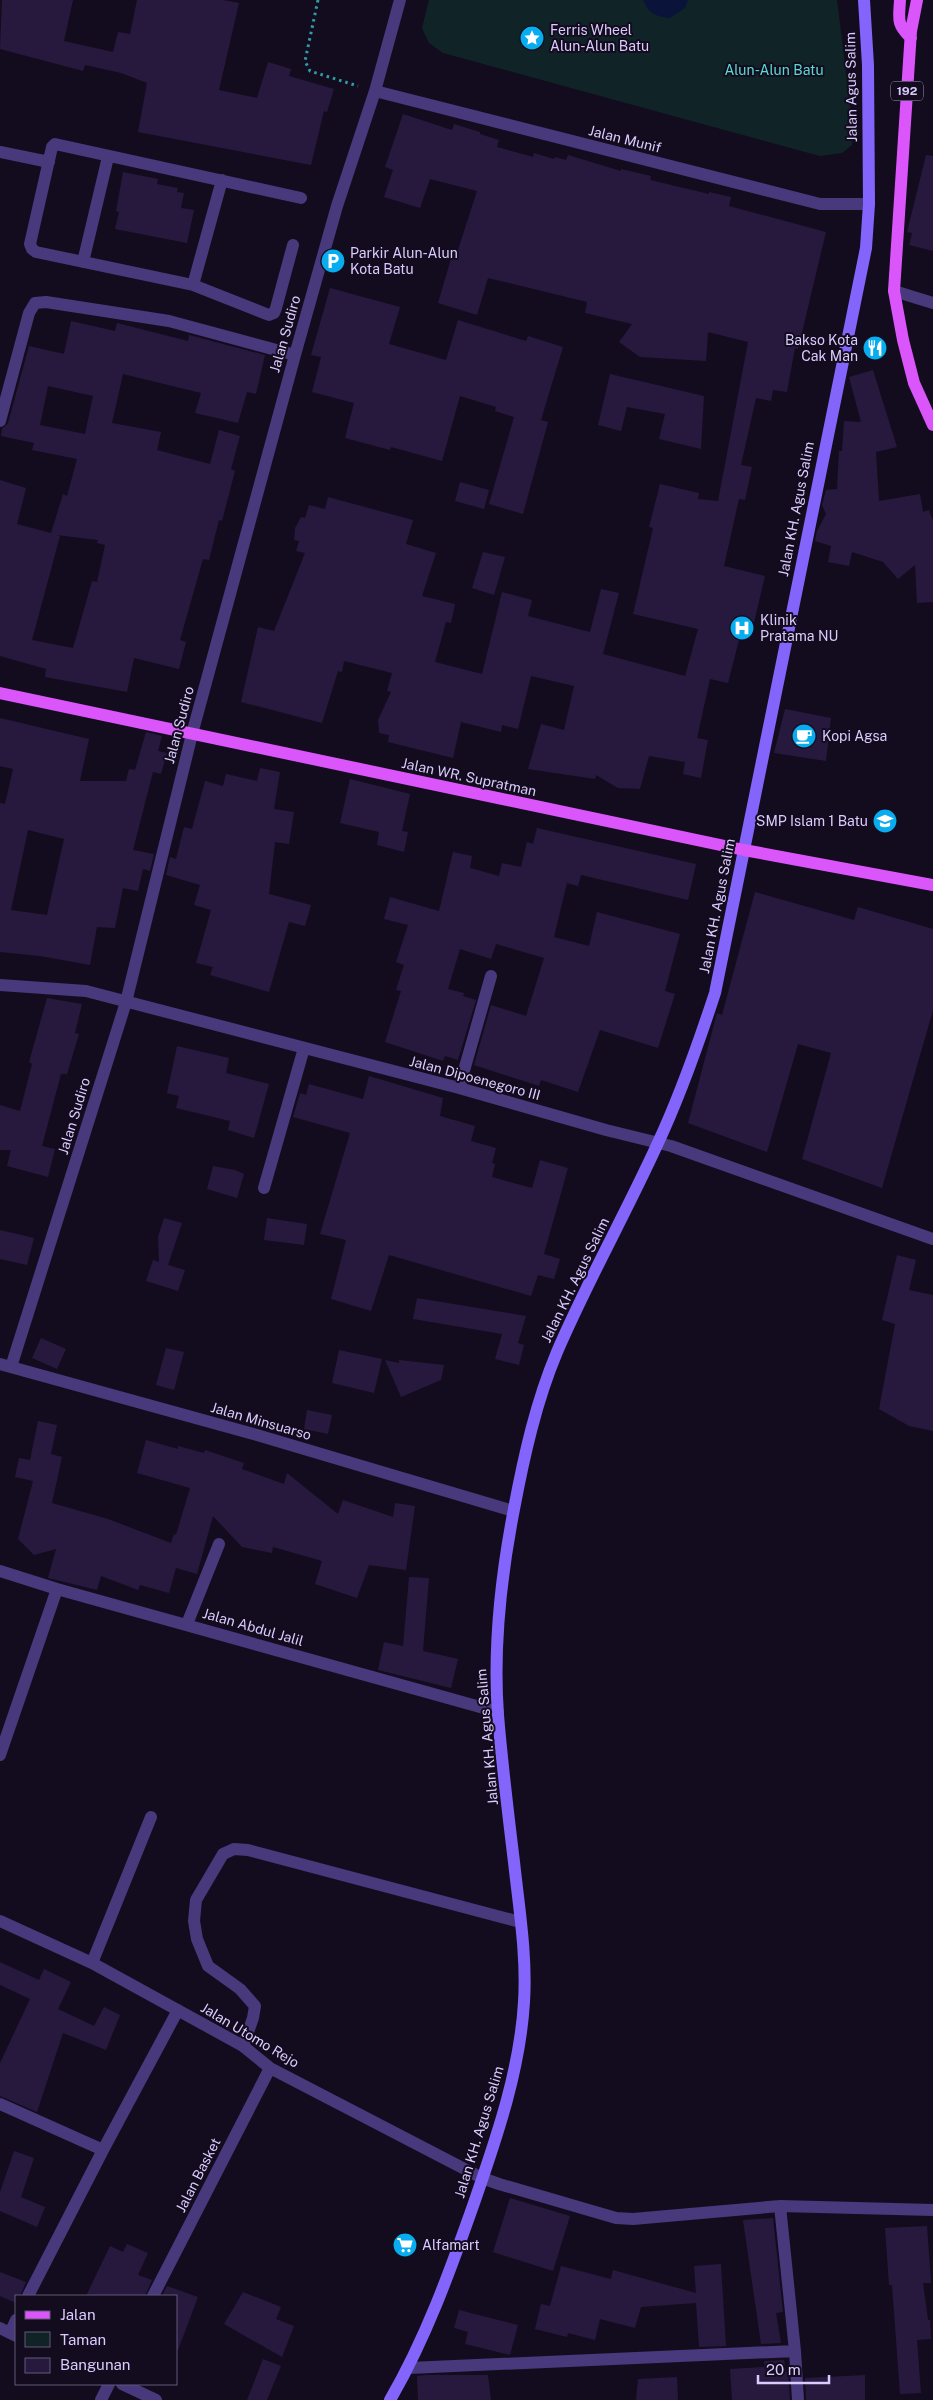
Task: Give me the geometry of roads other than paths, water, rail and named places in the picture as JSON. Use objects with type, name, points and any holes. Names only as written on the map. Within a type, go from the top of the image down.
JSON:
[{"type":"main road","points":[[900,0],[899,22],[902,29],[911,38]]},
{"type":"main road","name":"192","points":[[894,291],[900,182],[911,38],[916,0]]},
{"type":"main road","points":[[894,291],[903,340],[914,383],[933,425]]},
{"type":"main road","name":"Jalan WR. Supratman","points":[[0,693],[744,850],[933,885]]},
{"type":"street","name":"Jalan Sudiro","points":[[5,1366],[126,1002],[192,734],[295,355],[337,206],[375,91],[400,0]]},
{"type":"street","name":"Jalan Agus Salim","points":[[864,0],[868,65],[868,174]]},
{"type":"street","name":"Jalan Munif","points":[[375,91],[820,204],[869,204]]},
{"type":"street","points":[[293,246],[274,313],[269,315],[193,285],[36,252],[30,244],[52,148],[55,144],[301,198]]},
{"type":"street","points":[[0,152],[49,162]]},
{"type":"street","points":[[83,262],[108,157]]},
{"type":"street","name":"Jalan KH. Agus Salim","points":[[390,2400],[409,2368],[446,2284],[506,2100],[520,2042],[524,2001],[520,1922],[498,1712],[496,1657],[500,1608],[513,1511],[531,1426],[556,1353],[658,1144],[689,1070],[715,993],[844,347],[861,276],[869,204],[868,174]]},
{"type":"street","points":[[193,285],[222,180]]},
{"type":"street","points":[[894,291],[933,303]]},
{"type":"street","points":[[0,421],[29,312],[35,303],[46,302],[169,322],[295,355]]},
{"type":"street","points":[[459,1088],[491,976]]},
{"type":"street","name":"Jalan Dipoenegoro III","points":[[0,985],[86,992],[459,1088],[658,1144],[671,1146],[933,1239]]},
{"type":"street","points":[[264,1188],[304,1048]]},
{"type":"street","name":"Jalan Minsuarso","points":[[5,1366],[257,1435],[513,1511]]},
{"type":"street","points":[[188,1624],[218,1544]]},
{"type":"street","name":"Jalan Abdul Jalil","points":[[0,1571],[57,1589],[498,1712]]},
{"type":"street","points":[[1,1747],[57,1589]]},
{"type":"street","points":[[92,1963],[151,1817]]},
{"type":"street","points":[[243,2046],[253,2018],[255,2006],[240,1989],[208,1966],[199,1946],[194,1922],[196,1900],[223,1854],[234,1849],[248,1850],[520,1922]]},
{"type":"street","name":"Jalan Utomo Rejo","points":[[0,1921],[92,1963],[243,2046],[270,2068],[482,2178],[616,2218],[633,2219],[780,2206],[933,2210]]},
{"type":"street","points":[[29,2295],[178,2010]]},
{"type":"street","name":"Jalan Basket","points":[[154,2295],[270,2068]]},
{"type":"street","points":[[0,2104],[103,2150]]},
{"type":"street","points":[[780,2206],[795,2351],[798,2400]]},
{"type":"street","points":[[409,2368],[795,2351]]},
{"type":"street","points":[[101,2400],[108,2385]]},
{"type":"street","points":[[124,2385],[156,2400]]},
{"type":"water","points":[[643,0],[688,0],[685,8],[670,18],[653,14]]},
{"type":"place","name":"Ferris Wheel Alun-Alun Batu","points":[[532,38]]},
{"type":"place","name":"Parkir Alun-Alun Kota Batu","points":[[333,261]]},
{"type":"place","name":"Bakso Kota Cak Man","points":[[875,348]]},
{"type":"place","name":"Klinik Pratama NU","points":[[742,628]]},
{"type":"place","name":"Kopi Agsa","points":[[804,736]]},
{"type":"place","name":"SMP Islam 1 Batu","points":[[885,821]]},
{"type":"place","name":"Alfamart","points":[[405,2245]]},
{"type":"park label","name":"Alun-Alun Batu","points":[[774,70]]}]
